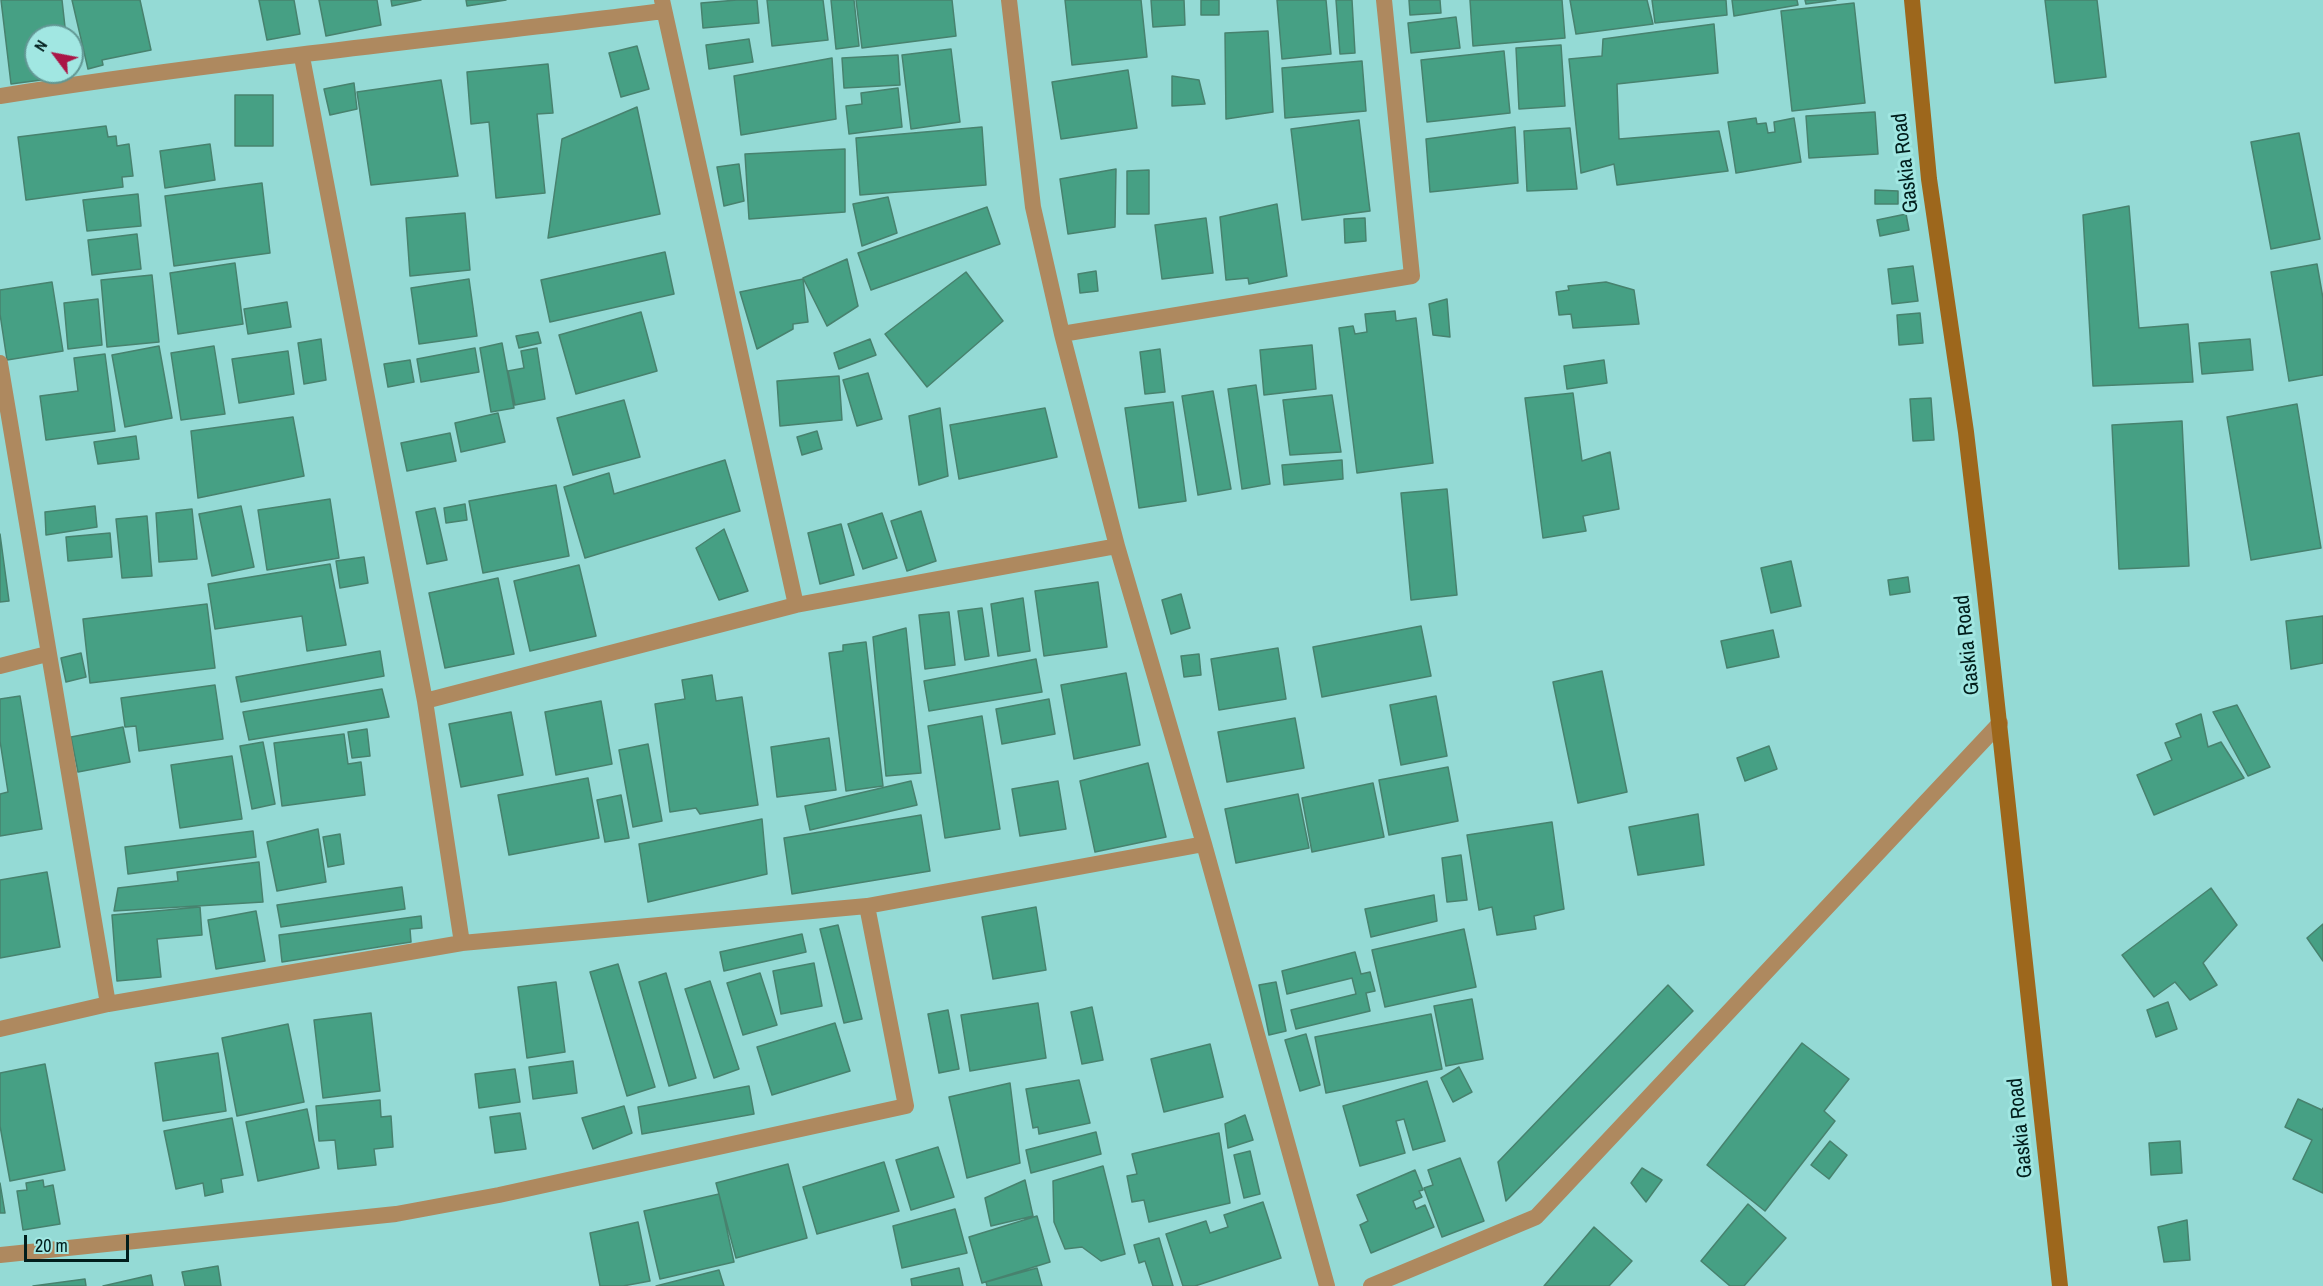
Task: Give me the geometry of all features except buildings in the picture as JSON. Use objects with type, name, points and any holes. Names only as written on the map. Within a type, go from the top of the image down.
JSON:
[{"type":"main road","name":"Gaskia Road","points":[[1912,0],[1929,179],[1966,432],[2000,723],[2060,1286]]},
{"type":"street","points":[[1009,0],[1034,207],[1062,334],[1117,546],[1204,844],[1327,1286]]},
{"type":"street","points":[[1062,334],[1412,276],[1384,0]]},
{"type":"street","points":[[0,96],[139,74],[302,57],[663,6],[796,605]]},
{"type":"street","points":[[302,57],[425,701],[462,943]]},
{"type":"street","points":[[0,363],[47,654],[108,1004]]},
{"type":"street","points":[[425,701],[796,605],[1117,546]]},
{"type":"street","points":[[0,666],[47,654]]},
{"type":"street","points":[[1371,1286],[1536,1217],[2000,723]]},
{"type":"street","points":[[0,1029],[108,1004],[462,943],[867,906],[1204,844]]},
{"type":"street","points":[[0,1255],[396,1214],[499,1195],[906,1106],[867,906]]}]
